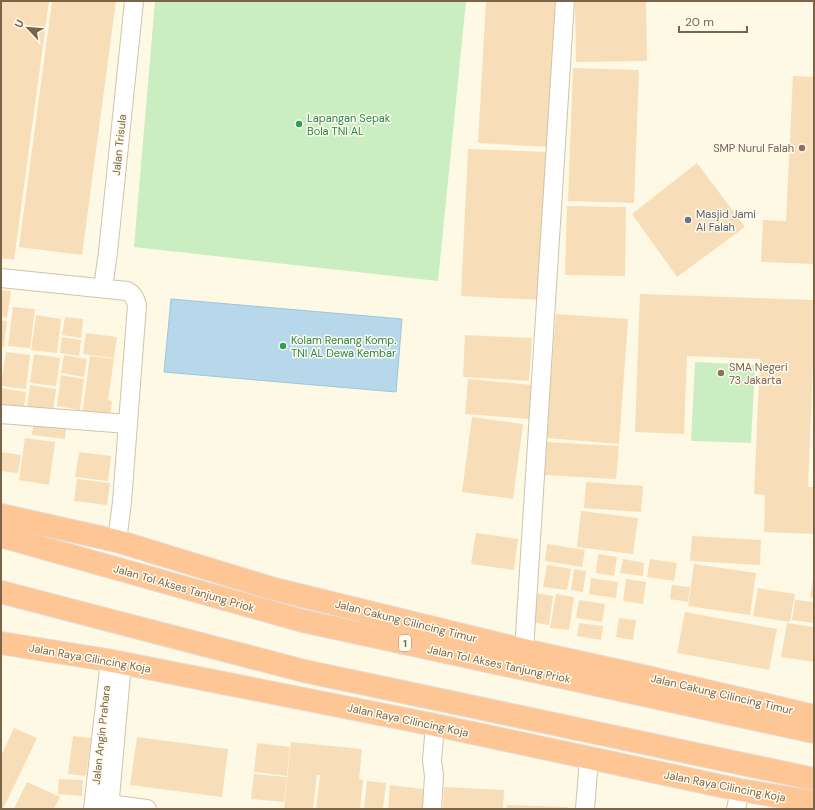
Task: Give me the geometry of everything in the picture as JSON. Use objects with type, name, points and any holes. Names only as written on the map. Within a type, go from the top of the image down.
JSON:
[{"type":"highway","name":"Jalan Cakung Cilincing Timur","points":[[1,515],[117,541],[274,589],[524,650],[814,716]]},
{"type":"highway","name":"Jalan Tol Akses Tanjung Priok","points":[[1,536],[303,621],[814,732]]},
{"type":"highway","points":[[1,592],[304,671],[814,778]]},
{"type":"highway","name":"Jalan Raya Cilincing Koja","points":[[1,643],[116,662],[435,725],[590,759],[738,800],[814,802]]},
{"type":"street","name":"Jalan Trisula","points":[[103,288],[134,1]]},
{"type":"street","points":[[524,650],[564,1]]},
{"type":"street","points":[[1,278],[127,291],[132,294],[137,305],[122,502],[117,541]]},
{"type":"street","points":[[1,414],[127,424]]},
{"type":"street","name":"Jalan Angin Prahara","points":[[103,807],[116,662]]},
{"type":"street","points":[[432,809],[434,776],[432,760],[435,725]]},
{"type":"street","points":[[585,809],[590,759]]},
{"type":"street","points":[[103,807],[147,809]]},
{"type":"green space","name":"Lapangan Sepak Bola TNI AL","points":[[155,1],[466,1],[438,281],[134,247]]},
{"type":"green space","points":[[695,362],[755,365],[751,443],[691,441]]},
{"type":"water","name":"Kolam Renang Komp. TNI AL Dewa Kembar","points":[[171,299],[402,319],[396,392],[164,372]]},
{"type":"building","points":[[1,1],[49,1],[14,260],[1,258]]},
{"type":"building","points":[[52,1],[116,1],[82,255],[19,247]]},
{"type":"building","points":[[486,1],[557,1],[549,147],[478,143]]},
{"type":"building","points":[[646,1],[647,61],[576,62],[575,2]]},
{"type":"building","points":[[573,68],[639,70],[634,203],[568,201]]},
{"type":"building","name":"SMP Nurul Falah","points":[[793,76],[814,77],[814,264],[761,262],[763,220],[786,221]]},
{"type":"building","points":[[468,149],[549,152],[542,300],[461,296]]},
{"type":"building","name":"Masjid Jami Al Falah","points":[[697,163],[745,227],[677,277],[632,214]]},
{"type":"building","points":[[567,206],[626,207],[625,276],[565,275]]},
{"type":"building","points":[[1,290],[11,291],[7,318],[1,317]]},
{"type":"building","points":[[640,294],[814,300],[814,341],[808,487],[814,487],[814,534],[764,532],[765,495],[754,494],[760,359],[687,356],[684,434],[635,432]]},
{"type":"building","points":[[13,307],[35,309],[30,348],[8,346]]},
{"type":"building","points":[[556,314],[628,319],[619,444],[546,438]]},
{"type":"building","points":[[36,315],[61,319],[57,353],[31,350]]},
{"type":"building","points":[[65,317],[83,319],[81,338],[62,335]]},
{"type":"building","points":[[1,320],[7,321],[4,347],[1,346]]},
{"type":"building","points":[[86,333],[117,337],[114,358],[83,354]]},
{"type":"building","points":[[465,335],[532,338],[529,381],[463,377]]},
{"type":"building","points":[[62,337],[81,340],[79,356],[60,353]]},
{"type":"building","points":[[6,352],[30,355],[26,389],[1,386]]},
{"type":"building","points":[[34,354],[60,358],[56,386],[30,383]]},
{"type":"building","points":[[64,355],[87,359],[84,377],[61,373]]},
{"type":"building","points":[[90,356],[114,359],[108,400],[112,401],[110,419],[82,416]]},
{"type":"building","points":[[61,375],[84,379],[80,410],[57,406]]},
{"type":"building","points":[[468,379],[533,385],[530,419],[465,414]]},
{"type":"building","points":[[30,385],[56,389],[53,411],[27,407]]},
{"type":"building","points":[[1,388],[26,392],[24,408],[1,405]]},
{"type":"building","points":[[472,417],[523,424],[513,499],[462,492]]},
{"type":"building","points":[[34,418],[67,422],[65,439],[32,435]]},
{"type":"building","points":[[25,438],[55,442],[49,485],[19,480]]},
{"type":"building","points":[[546,442],[619,446],[616,479],[544,475]]},
{"type":"building","points":[[1,452],[21,455],[18,473],[1,471]]},
{"type":"building","points":[[79,452],[111,456],[108,481],[75,477]]},
{"type":"building","points":[[77,479],[110,483],[107,505],[74,501]]},
{"type":"building","points":[[586,482],[643,486],[641,512],[584,508]]},
{"type":"building","points":[[581,511],[638,518],[633,554],[577,547]]},
{"type":"building","points":[[476,533],[518,539],[514,570],[471,564]]},
{"type":"building","points":[[692,536],[761,540],[760,565],[690,561]]},
{"type":"building","points":[[547,544],[585,550],[582,567],[545,561]]},
{"type":"building","points":[[598,554],[617,557],[614,576],[596,573]]},
{"type":"building","points":[[623,559],[644,563],[643,576],[620,573]]},
{"type":"building","points":[[650,559],[677,563],[674,581],[647,577]]},
{"type":"building","points":[[694,564],[756,573],[750,615],[688,606]]},
{"type":"building","points":[[547,565],[571,569],[567,590],[543,587]]},
{"type":"building","points":[[574,569],[586,571],[583,592],[571,590]]},
{"type":"building","points":[[591,578],[618,582],[616,598],[589,594]]},
{"type":"building","points":[[626,579],[646,582],[643,604],[623,601]]},
{"type":"building","points":[[814,579],[814,598],[810,597]]},
{"type":"building","points":[[672,585],[690,587],[688,602],[670,599]]},
{"type":"building","points":[[758,588],[795,594],[790,622],[753,616]]},
{"type":"building","points":[[535,593],[553,596],[549,625],[530,622]]},
{"type":"building","points":[[556,594],[574,597],[569,630],[550,628]]},
{"type":"building","points":[[579,600],[605,604],[602,622],[576,618]]},
{"type":"building","points":[[795,600],[814,602],[814,623],[792,620]]},
{"type":"building","points":[[685,612],[777,629],[769,670],[677,653]]},
{"type":"building","points":[[619,618],[636,620],[633,640],[616,637]]},
{"type":"building","points":[[579,623],[603,626],[601,640],[577,636]]},
{"type":"building","points":[[787,623],[814,627],[814,662],[781,657]]},
{"type":"building","points":[[14,728],[37,738],[3,809],[1,809],[1,756]]},
{"type":"building","points":[[73,736],[91,738],[86,776],[68,774]]},
{"type":"building","points":[[137,737],[228,749],[222,797],[130,785]]},
{"type":"building","points":[[291,742],[362,749],[359,779],[363,780],[360,809],[316,809],[320,775],[317,775],[313,809],[284,809]]},
{"type":"building","points":[[257,743],[290,747],[287,776],[254,772]]},
{"type":"building","points":[[254,774],[287,777],[284,802],[251,799]]},
{"type":"building","points":[[59,779],[83,780],[82,796],[58,794]]},
{"type":"building","points":[[367,781],[386,783],[383,809],[364,809]]},
{"type":"building","points":[[27,782],[60,797],[54,809],[14,809]]},
{"type":"building","points":[[390,785],[431,790],[429,809],[388,809]]},
{"type":"building","points":[[444,787],[504,790],[503,809],[443,809]]},
{"type":"building","points":[[507,805],[568,807],[568,809],[506,809]]},
{"type":"place","name":"Lapangan Sepak Bola TNI AL","points":[[299,124]]},
{"type":"place","name":"SMP Nurul Falah","points":[[802,148]]},
{"type":"place","name":"Masjid Jami Al Falah","points":[[688,220]]},
{"type":"place","name":"Kolam Renang Komp. TNI AL Dewa Kembar","points":[[283,346]]},
{"type":"place","name":"SMA Negeri 73 Jakarta","points":[[721,373]]}]
